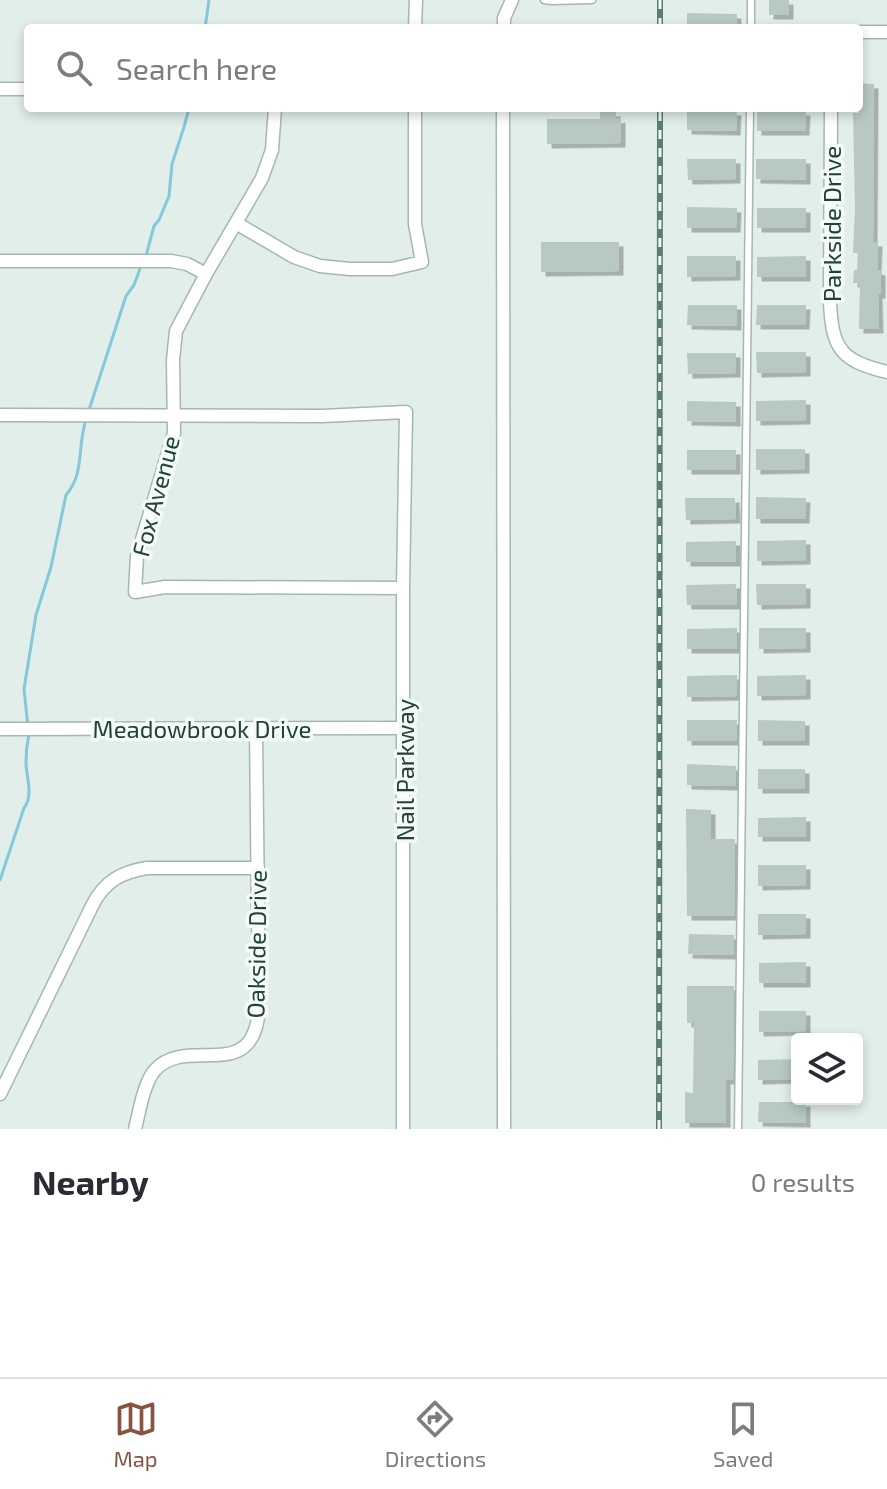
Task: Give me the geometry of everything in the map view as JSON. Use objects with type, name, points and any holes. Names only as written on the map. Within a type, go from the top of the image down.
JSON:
[{"type":"street","points":[[415,24],[416,0]]},
{"type":"street","points":[[504,24],[512,0]]},
{"type":"street","points":[[863,32],[887,32]]},
{"type":"street","points":[[0,89],[24,89]]},
{"type":"street","name":"Fox Avenue","points":[[275,112],[274,137],[262,178],[176,331],[173,360],[174,433],[137,556],[135,592],[165,587],[403,588]]},
{"type":"street","points":[[236,223],[294,257],[320,266],[392,269],[422,262],[415,224],[415,112]]},
{"type":"street","points":[[503,112],[504,1129]]},
{"type":"street","name":"Parkside Drive","points":[[831,112],[831,326],[840,349],[855,361],[887,372]]},
{"type":"street","points":[[0,261],[179,261],[206,274]]},
{"type":"street","name":"Nail Parkway","points":[[174,414],[322,416],[406,412],[403,1129]]},
{"type":"street","points":[[1,417],[174,414]]},
{"type":"street","name":"Oakside Drive","points":[[135,1129],[147,1086],[157,1068],[175,1057],[216,1056],[233,1052],[253,1035],[258,1022],[256,728]]},
{"type":"street","name":"Meadowbrook Drive","points":[[5,729],[404,728]]},
{"type":"street","points":[[0,1094],[93,904],[112,879],[129,871],[147,868],[258,868]]},
{"type":"lane","points":[[544,0],[592,0]]},
{"type":"lane","points":[[751,0],[751,24]]},
{"type":"lane","points":[[738,1129],[750,112]]},
{"type":"building","points":[[769,0],[789,0],[789,15],[769,15]]},
{"type":"building","points":[[687,13],[737,14],[737,24],[687,24]]},
{"type":"building","points":[[863,83],[874,84],[873,242],[878,242],[877,270],[881,271],[879,329],[859,329],[860,283],[853,283],[858,253],[853,253],[853,113],[863,112]]},
{"type":"building","points":[[600,112],[616,112],[616,119],[621,118],[621,143],[547,144],[547,119],[600,119]]},
{"type":"building","points":[[687,112],[737,112],[736,131],[687,130]]},
{"type":"building","points":[[757,112],[806,112],[805,131],[757,131]]},
{"type":"building","points":[[687,159],[736,159],[736,179],[688,180]]},
{"type":"building","points":[[756,159],[806,159],[806,180],[756,179]]},
{"type":"building","points":[[687,207],[737,208],[736,228],[687,228]]},
{"type":"building","points":[[757,208],[806,208],[806,228],[757,228]]},
{"type":"building","points":[[541,242],[619,242],[619,271],[541,272]]},
{"type":"building","points":[[687,256],[736,256],[736,276],[687,277]]},
{"type":"building","points":[[806,256],[806,277],[757,277],[757,257]]},
{"type":"building","points":[[688,305],[737,305],[737,326],[687,325]]},
{"type":"building","points":[[757,305],[806,305],[805,325],[756,325]]},
{"type":"building","points":[[756,352],[806,352],[806,372],[757,373]]},
{"type":"building","points":[[687,353],[736,353],[736,373],[688,374]]},
{"type":"building","points":[[806,400],[806,420],[756,421],[756,401]]},
{"type":"building","points":[[687,401],[736,402],[736,422],[687,421]]},
{"type":"building","points":[[756,449],[805,449],[805,469],[756,470]]},
{"type":"building","points":[[687,450],[736,450],[736,470],[687,470]]},
{"type":"building","points":[[756,497],[806,498],[805,519],[756,519]]},
{"type":"building","points":[[685,498],[735,498],[736,519],[686,520]]},
{"type":"building","points":[[806,540],[806,560],[757,561],[757,541]]},
{"type":"building","points":[[736,541],[736,562],[686,562],[686,542]]},
{"type":"building","points":[[736,584],[737,605],[687,605],[686,585]]},
{"type":"building","points":[[756,584],[806,584],[806,604],[757,605]]},
{"type":"building","points":[[737,628],[737,649],[687,649],[687,629]]},
{"type":"building","points":[[759,628],[806,628],[806,648],[759,649]]},
{"type":"building","points":[[737,675],[737,696],[687,697],[687,676]]},
{"type":"building","points":[[806,675],[806,695],[757,696],[757,676]]},
{"type":"building","points":[[687,720],[737,720],[736,741],[687,741]]},
{"type":"building","points":[[758,720],[805,721],[805,741],[758,741]]},
{"type":"building","points":[[687,764],[736,766],[736,786],[687,785]]},
{"type":"building","points":[[758,769],[805,769],[805,789],[758,789]]},
{"type":"building","points":[[686,809],[711,810],[711,839],[735,839],[734,916],[687,916]]},
{"type":"building","points":[[806,817],[806,837],[758,837],[758,818]]},
{"type":"building","points":[[758,865],[806,865],[806,885],[758,886]]},
{"type":"building","points":[[758,914],[806,914],[806,934],[758,935]]},
{"type":"building","points":[[689,934],[734,935],[734,955],[688,954]]},
{"type":"building","points":[[806,962],[806,983],[759,983],[759,963]]},
{"type":"building","points":[[687,986],[734,986],[733,1080],[726,1080],[726,1123],[685,1123],[685,1092],[693,1093],[694,1023],[687,1023]]},
{"type":"building","points":[[759,1011],[806,1011],[806,1031],[759,1032]]},
{"type":"building","points":[[791,1059],[791,1079],[758,1080],[758,1060]]},
{"type":"building","points":[[759,1102],[806,1105],[806,1123],[758,1122]]},
{"type":"waterway","points":[[206,24],[209,0]]},
{"type":"waterway","points":[[146,256],[154,226],[169,196],[172,164],[188,112]]},
{"type":"waterway","points":[[88,413],[126,296],[141,266]]},
{"type":"waterway","points":[[28,727],[24,689],[36,615],[51,567],[66,495],[76,478],[86,420]]},
{"type":"waterway","points":[[0,880],[29,797],[26,762],[29,734]]},
{"type":"railway","points":[[660,0],[660,24]]},
{"type":"railway","points":[[659,1129],[660,112]]}]
